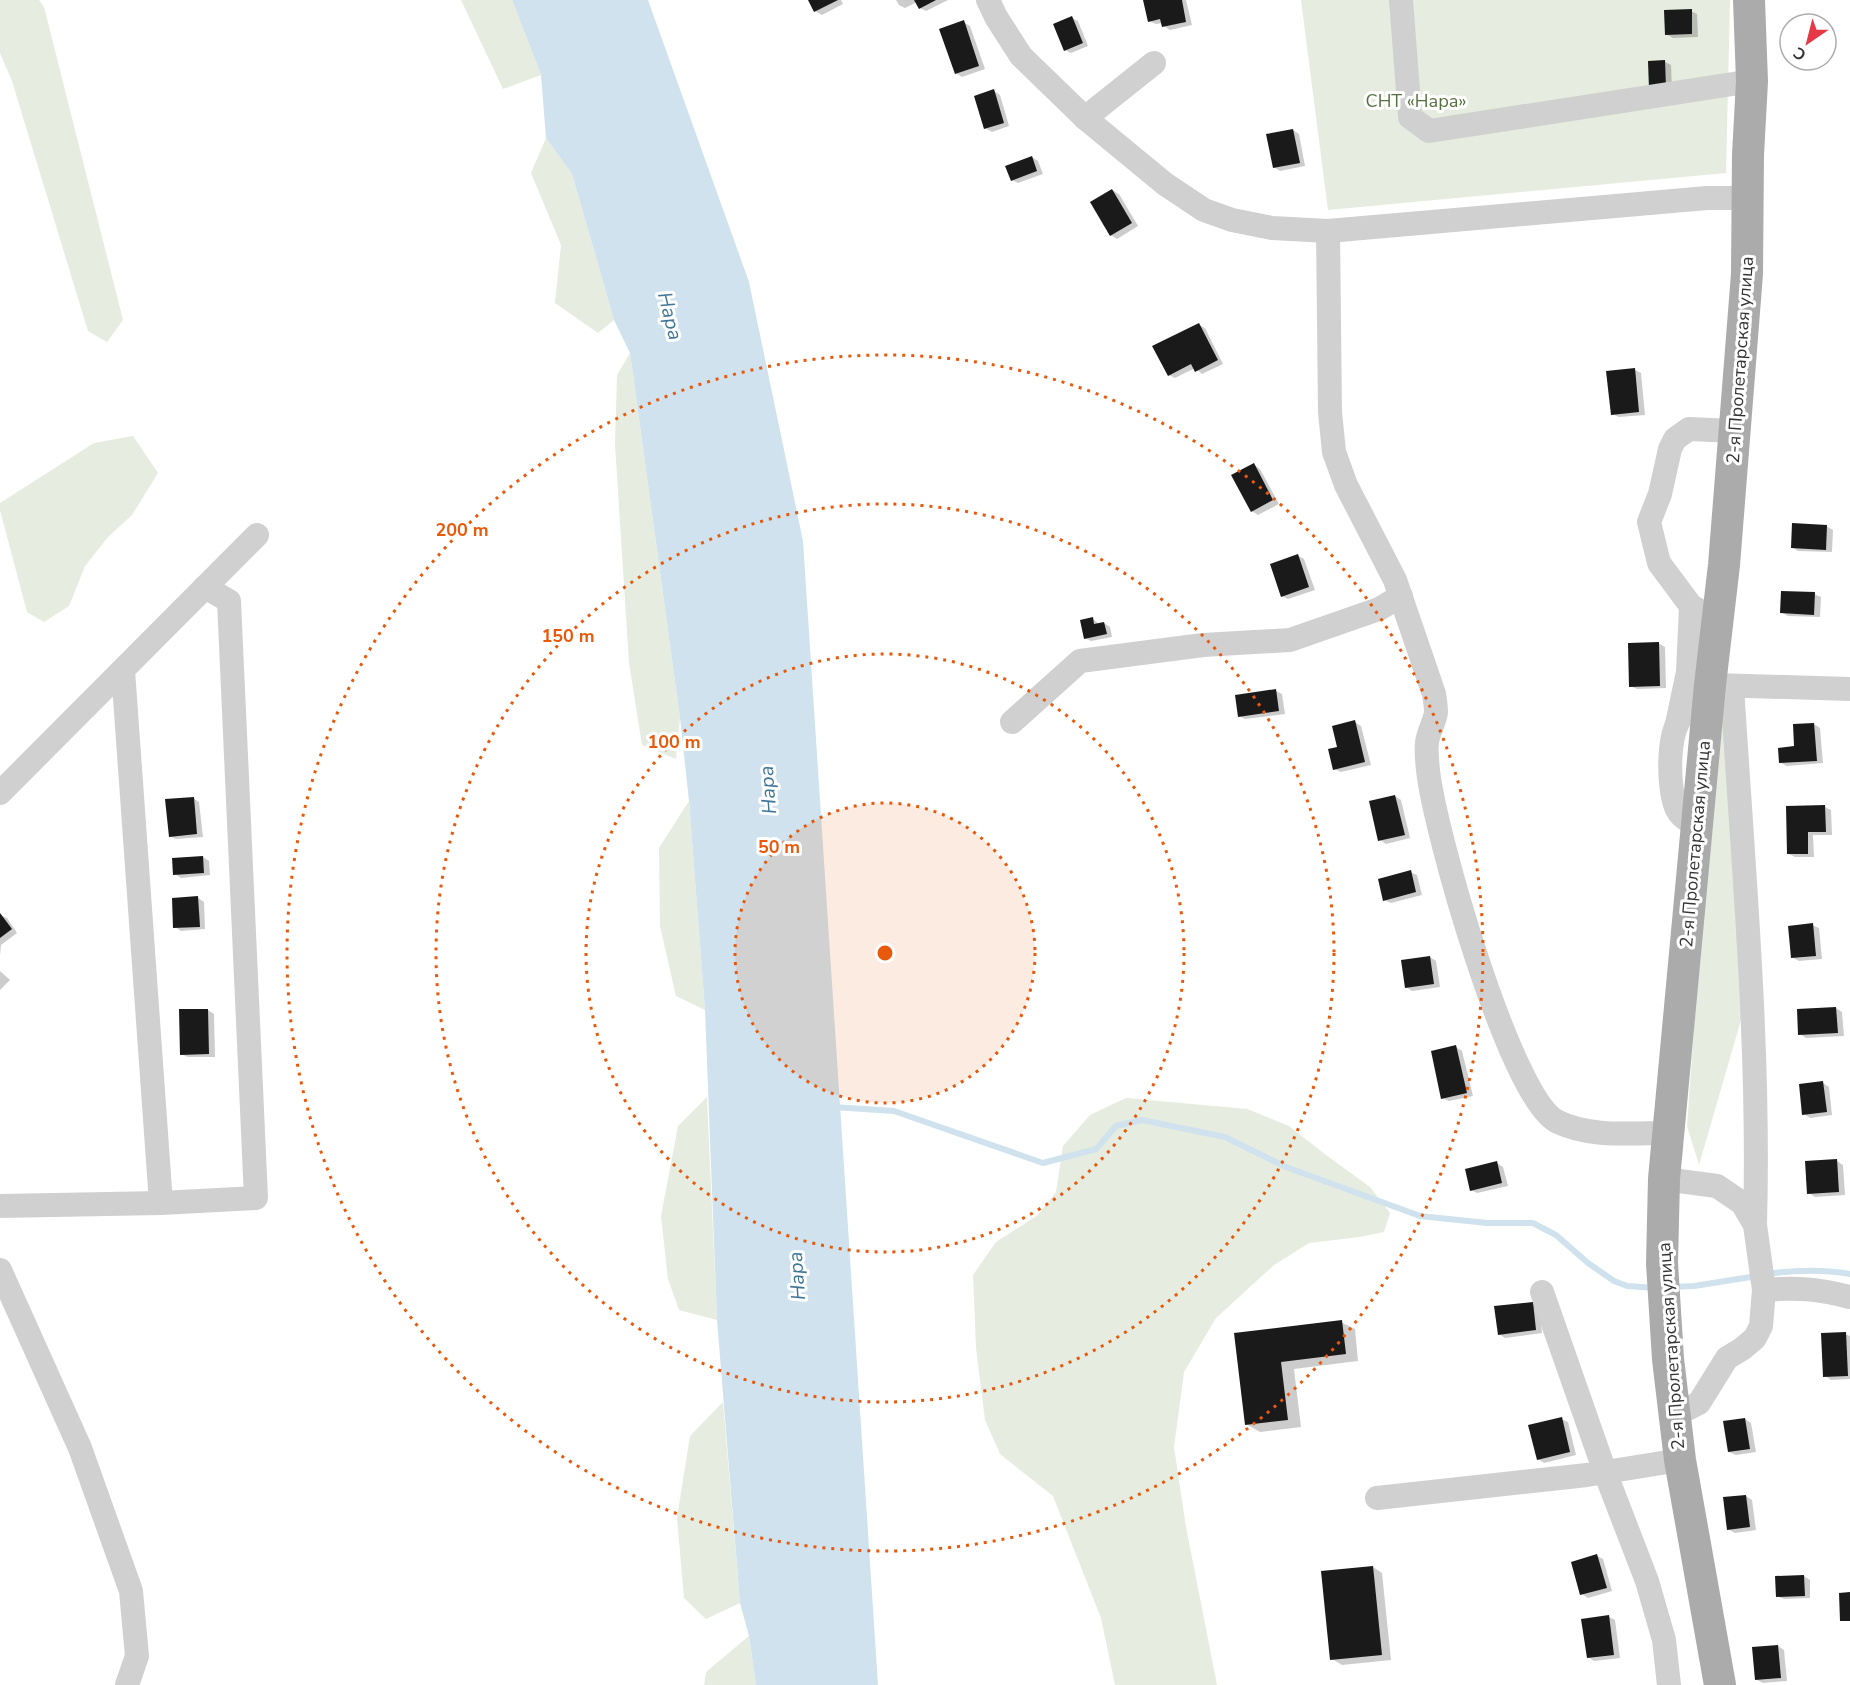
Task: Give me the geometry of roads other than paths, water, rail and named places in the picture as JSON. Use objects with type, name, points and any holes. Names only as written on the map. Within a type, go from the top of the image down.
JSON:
[{"type":"main road","name":"2-я Пролетарская улица","points":[[1720,1685],[1680,1460],[1668,1359],[1662,1263],[1664,1179],[1696,825],[1716,693],[1718,621],[1747,274],[1752,81],[1749,0]]},
{"type":"street","points":[[988,0],[1021,56],[1085,118],[1165,184],[1204,210],[1232,220],[1272,228],[1328,231],[1707,198],[1748,198]]},
{"type":"street","points":[[1401,0],[1410,117],[1429,131],[1752,81]]},
{"type":"street","points":[[1085,118],[1155,63]]},
{"type":"street","points":[[1328,231],[1330,412],[1334,452],[1346,485],[1395,579],[1434,694],[1436,712],[1427,742],[1428,771],[1450,872],[1503,1032],[1532,1094],[1555,1120],[1579,1129],[1619,1133],[1668,1133]]},
{"type":"street","points":[[1718,621],[1691,606],[1659,563],[1649,522],[1660,494],[1670,449],[1675,438],[1689,429],[1735,431]]},
{"type":"street","points":[[0,793],[257,535]]},
{"type":"street","points":[[0,1206],[161,1203],[256,1198],[229,602],[205,588]]},
{"type":"street","points":[[1012,722],[1080,661],[1203,645],[1290,640],[1379,609],[1401,597]]},
{"type":"street","points":[[1691,606],[1688,672],[1672,746],[1670,783],[1676,809],[1683,817],[1696,825]]},
{"type":"street","points":[[123,670],[161,1203]]},
{"type":"street","points":[[1677,724],[1685,714],[1716,693],[1850,689]]},
{"type":"street","points":[[1675,1415],[1699,1403],[1727,1358],[1755,1338],[1761,1326],[1764,1290],[1755,1225],[1757,1162],[1751,985],[1716,693]]},
{"type":"street","points":[[1664,1179],[1717,1186],[1742,1203],[1755,1225]]},
{"type":"street","points":[[0,1270],[80,1448],[131,1591],[137,1656],[127,1685]]},
{"type":"street","points":[[1764,1290],[1792,1287],[1823,1290],[1850,1297]]},
{"type":"street","points":[[1542,1293],[1605,1472],[1647,1581],[1664,1640],[1669,1685]]},
{"type":"street","points":[[1377,1498],[1605,1472],[1680,1460]]},
{"type":"water","name":"Нара","points":[[512,0],[648,0],[749,282],[803,541],[878,1685],[756,1685],[749,1636],[740,1603],[717,1320],[705,1010],[689,801],[680,718],[630,353],[614,320],[572,174],[546,138],[541,75]]},
{"type":"waterway","points":[[833,1107],[894,1111],[1043,1163],[1096,1149],[1116,1126],[1142,1120],[1225,1137],[1286,1167],[1420,1216],[1487,1223],[1533,1223],[1556,1235],[1588,1263],[1614,1281],[1627,1286],[1656,1288]]},
{"type":"waterway","points":[[1767,1274],[1808,1271],[1850,1274]]},
{"type":"waterway","points":[[1672,1287],[1694,1286],[1757,1276]]},
{"type":"park label","name":"СНТ «Нара»","points":[[1416,101]]}]
